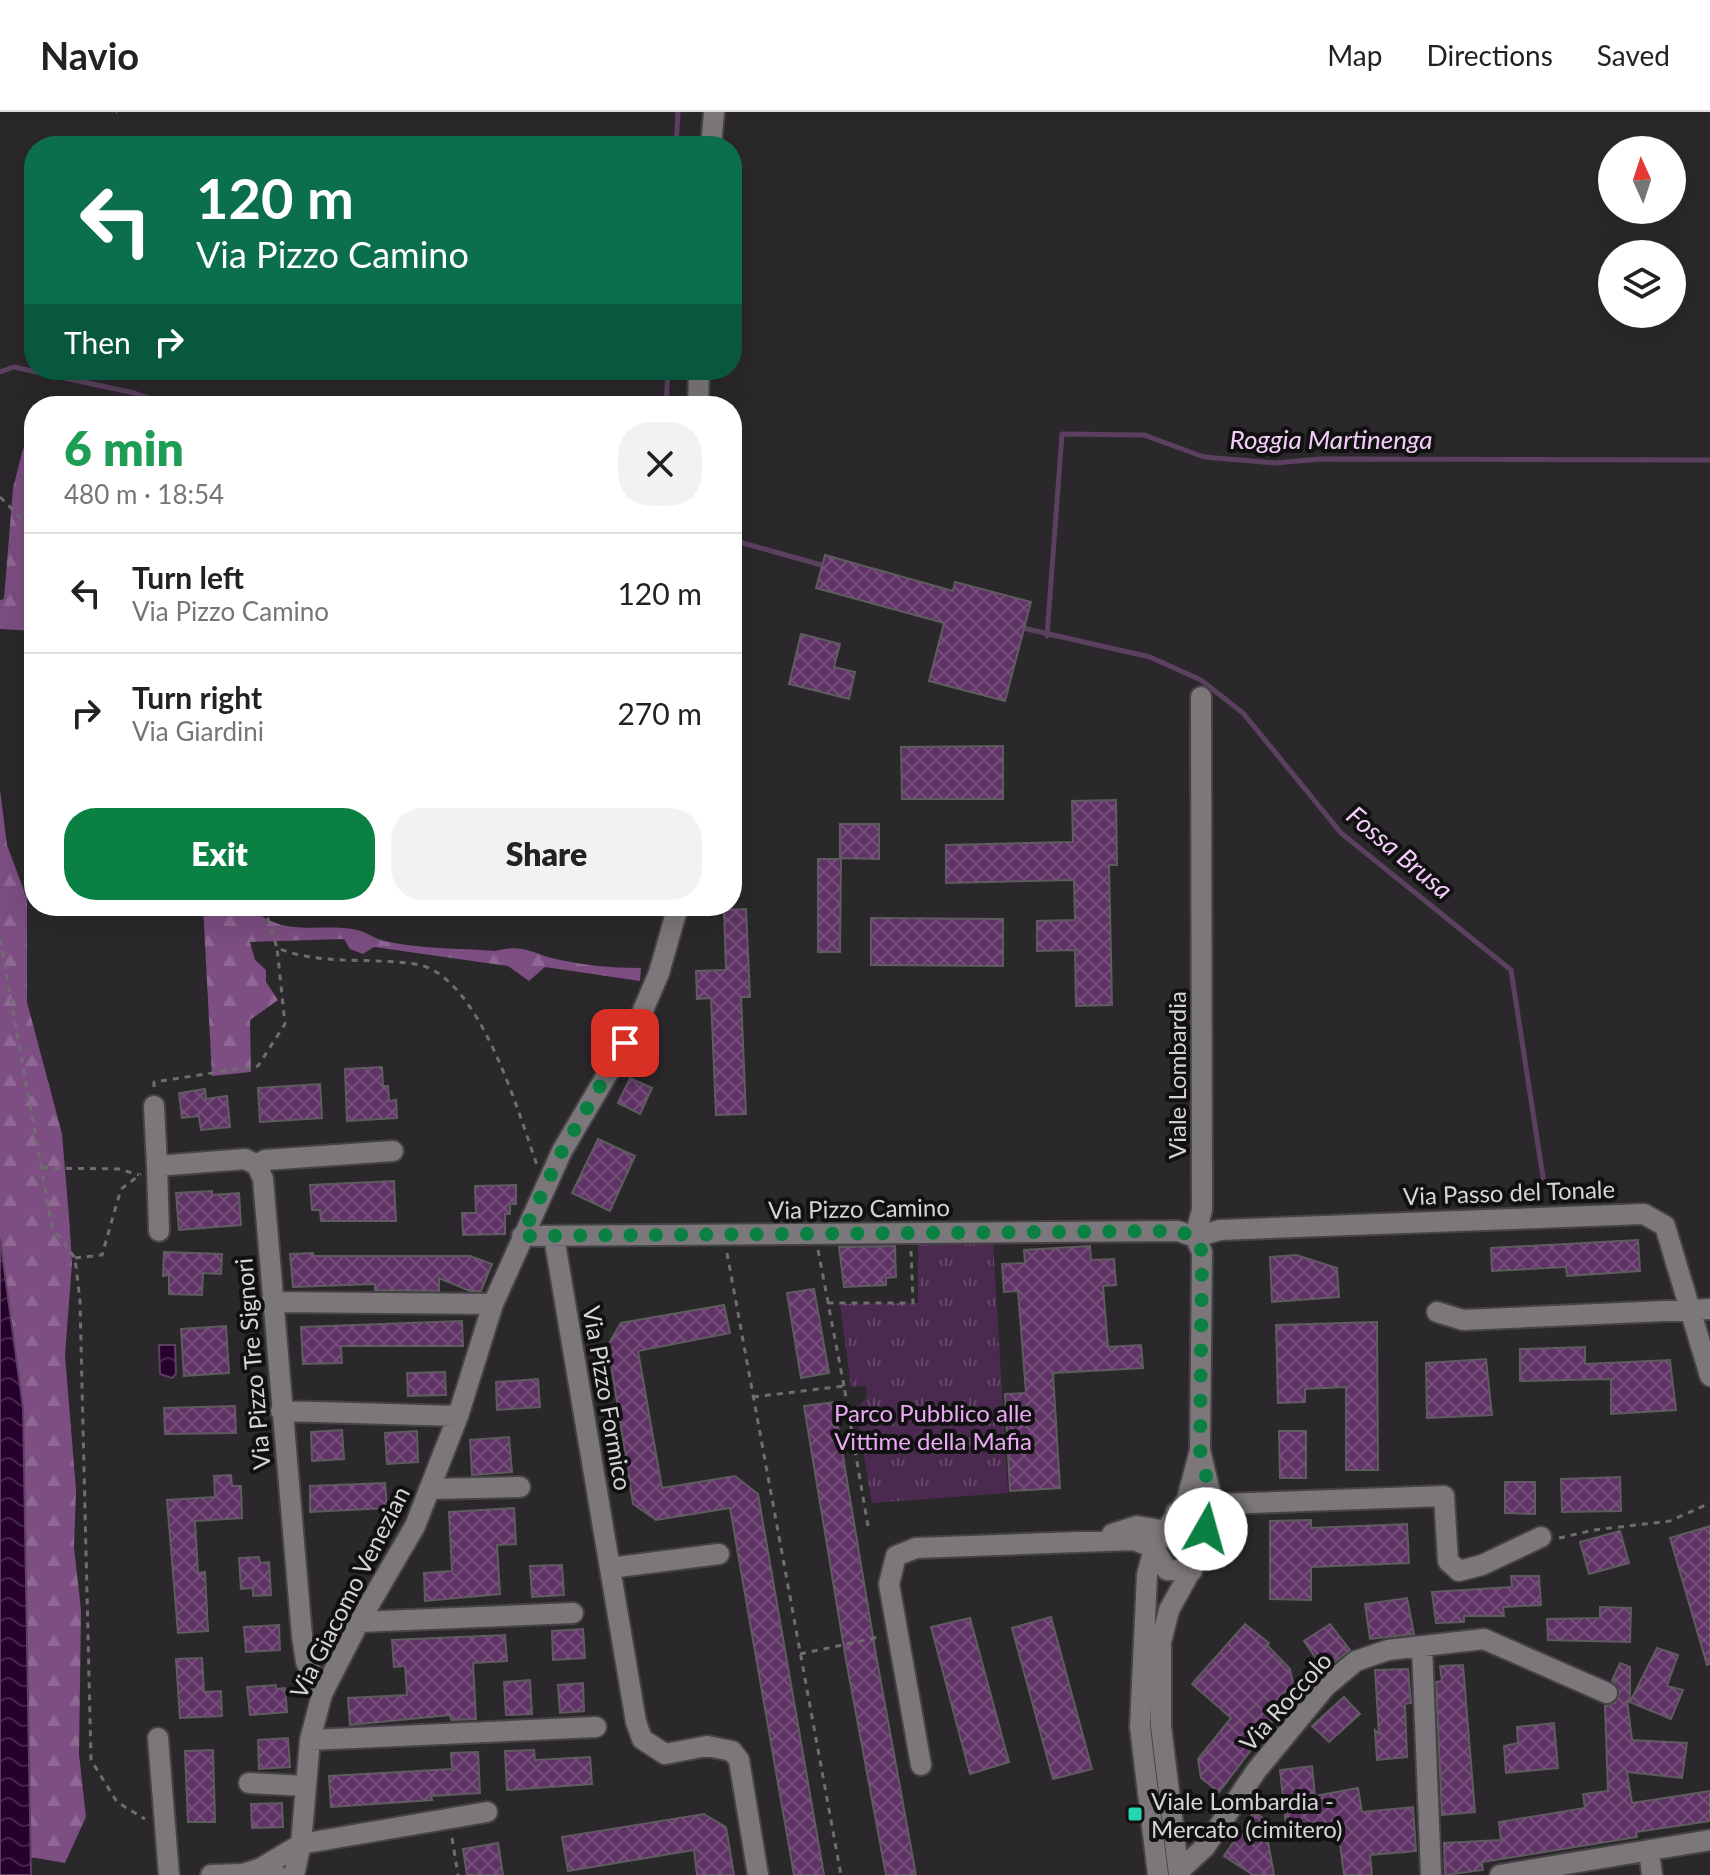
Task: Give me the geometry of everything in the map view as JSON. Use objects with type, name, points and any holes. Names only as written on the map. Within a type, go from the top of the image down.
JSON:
[{"type":"street","points":[[712,136],[714,112]]},
{"type":"street","name":"Viale Lombardia","points":[[1179,1873],[1161,1726],[1161,1642],[1169,1610],[1196,1562],[1213,1504],[1200,1450],[1202,1252],[1195,1237],[1202,1210],[1201,697]]},
{"type":"street","name":"Via Giacomo Venezian","points":[[294,1875],[301,1844],[310,1740],[322,1694],[359,1622],[415,1526],[458,1416],[493,1304],[522,1236],[562,1151],[638,1022],[659,973],[675,916]]},
{"type":"street","points":[[154,1106],[148,1170],[159,1231]]},
{"type":"street","points":[[148,1170],[245,1159],[257,1165],[265,1160],[393,1151]]},
{"type":"street","name":"Via Pizzo Tre Signori","points":[[257,1165],[263,1179],[271,1302],[306,1662],[322,1694]]},
{"type":"street","name":"Via Passo del Tonale","points":[[1195,1237],[1220,1230],[1644,1214],[1665,1226],[1700,1309],[1710,1376]]},
{"type":"street","name":"Via Pizzo Camino","points":[[522,1236],[1178,1231],[1195,1237]]},
{"type":"street","name":"Via Pizzo Formico","points":[[554,1237],[636,1722],[642,1739],[665,1754],[707,1746],[732,1751],[739,1760],[758,1875]]},
{"type":"street","points":[[271,1302],[493,1304]]},
{"type":"street","points":[[1437,1312],[1463,1320],[1700,1309]]},
{"type":"street","points":[[281,1411],[458,1416]]},
{"type":"street","name":"Viale Lombardia","points":[[1158,1875],[1140,1727],[1147,1575],[1159,1540],[1187,1499],[1200,1450]]},
{"type":"street","points":[[429,1489],[520,1487]]},
{"type":"street","points":[[1176,1512],[1213,1504],[1444,1496],[1448,1561],[1459,1571],[1482,1565],[1541,1537]]},
{"type":"street","points":[[921,1765],[889,1584],[896,1556],[916,1548],[1091,1541],[1137,1526],[1159,1540],[1167,1570],[1196,1562],[1185,1534],[1159,1540]]},
{"type":"street","points":[[610,1568],[719,1554]]},
{"type":"street","points":[[359,1622],[573,1613]]},
{"type":"street","name":"Via Roccolo","points":[[1179,1873],[1205,1847],[1256,1771],[1326,1686],[1356,1661],[1388,1650],[1453,1640],[1484,1639],[1607,1693]]},
{"type":"street","points":[[1422,1647],[1431,1875]]},
{"type":"street","points":[[310,1740],[596,1727]]},
{"type":"street","points":[[158,1738],[169,1875]]},
{"type":"street","points":[[249,1783],[306,1786]]},
{"type":"street","points":[[211,1875],[269,1872],[301,1844],[487,1812]]},
{"type":"street","points":[[1500,1875],[1710,1840]]},
{"type":"street","points":[[1649,1850],[1652,1875]]},
{"type":"path","points":[[0,497],[24,519]]},
{"type":"path","points":[[154,1106],[154,1082],[258,1066],[285,1024],[277,948],[267,916]]},
{"type":"path","points":[[0,939],[18,1054],[52,1227],[75,1258],[80,1301],[91,1760],[117,1802],[165,1829]]},
{"type":"path","points":[[277,948],[294,955],[365,963],[417,964],[446,976],[495,1047],[544,1188]]},
{"type":"path","points":[[42,1168],[148,1170]]},
{"type":"path","points":[[75,1258],[102,1255],[121,1189],[148,1170]]},
{"type":"path","points":[[828,1303],[913,1303],[911,1234]]},
{"type":"path","points":[[815,1235],[868,1526]]},
{"type":"path","points":[[724,1236],[841,1875]]},
{"type":"path","points":[[753,1397],[844,1386]]},
{"type":"path","points":[[1541,1537],[1553,1539],[1594,1530],[1670,1521],[1710,1503]]},
{"type":"path","points":[[800,1654],[898,1633]]},
{"type":"path","points":[[449,1818],[458,1875]]},
{"type":"green space","points":[[23,449],[24,630],[0,629],[0,600],[4,599],[13,488]]},
{"type":"green space","points":[[0,790],[7,845],[24,891],[27,1002],[62,1134],[72,1263],[65,1355],[76,1490],[74,1547],[81,1610],[79,1754],[86,1817],[65,1863],[30,1857],[23,1408],[0,1239]]},
{"type":"green space","points":[[204,916],[262,916],[276,923],[303,928],[347,928],[397,944],[495,951],[517,948],[582,964],[641,968],[640,981],[545,967],[529,981],[508,966],[374,947],[363,954],[350,949],[344,939],[250,942],[255,960],[266,970],[266,982],[278,1000],[250,1020],[251,1072],[212,1076]]},
{"type":"green space","name":"Parco Pubblico alle Vittime della Mafia","points":[[993,1242],[1008,1493],[872,1503],[856,1410],[867,1397],[866,1386],[851,1387],[840,1304],[918,1303],[918,1243]]},
{"type":"water","points":[[0,1239],[23,1408],[31,1875],[0,1875]]},
{"type":"water","points":[[159,1345],[175,1345],[176,1374],[172,1378],[160,1374]]},
{"type":"building","points":[[825,555],[953,591],[955,582],[1031,602],[1005,701],[929,681],[944,623],[816,588]]},
{"type":"building","points":[[801,634],[840,644],[834,667],[855,672],[849,699],[789,684]]},
{"type":"building","points":[[1003,746],[1003,799],[902,799],[901,747]]},
{"type":"building","points":[[1116,800],[1117,865],[1109,865],[1112,1005],[1076,1006],[1075,950],[1037,951],[1037,921],[1075,920],[1074,880],[946,883],[946,845],[1073,842],[1072,801]]},
{"type":"building","points":[[840,824],[879,824],[879,859],[840,858]]},
{"type":"building","points":[[818,859],[841,859],[840,952],[818,952]]},
{"type":"building","points":[[742,909],[746,909],[750,997],[741,997],[746,1114],[716,1115],[711,998],[697,999],[696,971],[726,970],[724,916],[742,916]]},
{"type":"building","points":[[871,918],[1003,919],[1003,966],[871,965]]},
{"type":"building","points":[[382,1067],[383,1086],[388,1086],[389,1101],[396,1100],[397,1118],[347,1121],[345,1069]]},
{"type":"building","points":[[630,1078],[652,1088],[640,1114],[618,1103]]},
{"type":"building","points":[[320,1084],[322,1118],[260,1122],[258,1088]]},
{"type":"building","points":[[205,1089],[206,1099],[227,1096],[230,1127],[201,1130],[199,1116],[182,1118],[179,1093]]},
{"type":"building","points":[[598,1139],[635,1156],[610,1211],[572,1193]]},
{"type":"building","points":[[394,1181],[396,1221],[321,1221],[320,1210],[312,1210],[310,1185]]},
{"type":"building","points":[[516,1185],[516,1204],[510,1204],[510,1214],[505,1214],[505,1234],[463,1235],[462,1213],[476,1213],[475,1186]]},
{"type":"building","points":[[212,1191],[212,1195],[239,1193],[241,1225],[179,1230],[176,1193]]},
{"type":"building","points":[[1638,1240],[1640,1271],[1567,1276],[1566,1267],[1492,1271],[1491,1248]]},
{"type":"building","points":[[895,1246],[896,1277],[886,1278],[886,1285],[844,1287],[839,1247]]},
{"type":"building","points":[[1090,1246],[1091,1260],[1114,1259],[1116,1285],[1103,1286],[1108,1347],[1141,1345],[1143,1368],[1053,1373],[1060,1488],[1010,1491],[1005,1394],[1026,1393],[1018,1291],[1004,1292],[1002,1264],[1025,1263],[1024,1250]]},
{"type":"building","points":[[164,1252],[222,1254],[221,1274],[203,1273],[202,1295],[169,1294],[169,1275],[163,1276]]},
{"type":"building","points":[[313,1253],[314,1256],[470,1256],[492,1264],[481,1291],[470,1291],[439,1278],[439,1291],[375,1290],[375,1284],[293,1287],[290,1254]]},
{"type":"building","points":[[1296,1255],[1337,1268],[1339,1297],[1272,1302],[1270,1257]]},
{"type":"building","points":[[814,1289],[829,1373],[801,1378],[787,1293]]},
{"type":"building","points":[[724,1305],[730,1333],[638,1351],[662,1488],[735,1476],[758,1494],[824,1875],[794,1875],[730,1508],[656,1520],[633,1504],[608,1345],[621,1323]]},
{"type":"building","points":[[462,1321],[463,1346],[341,1346],[342,1363],[303,1364],[301,1327]]},
{"type":"building","points":[[1377,1322],[1378,1470],[1346,1470],[1346,1387],[1305,1389],[1305,1402],[1278,1403],[1276,1325]]},
{"type":"building","points":[[226,1326],[229,1373],[184,1376],[181,1329]]},
{"type":"building","points":[[1585,1347],[1585,1364],[1670,1360],[1676,1410],[1611,1414],[1611,1379],[1520,1381],[1520,1349]]},
{"type":"building","points":[[1486,1359],[1492,1415],[1427,1418],[1426,1363]]},
{"type":"building","points":[[445,1372],[446,1395],[408,1396],[407,1373]]},
{"type":"building","points":[[538,1379],[540,1407],[497,1410],[496,1382]]},
{"type":"building","points":[[834,1402],[916,1875],[886,1875],[846,1660],[804,1406]]},
{"type":"building","points":[[235,1406],[236,1433],[165,1434],[164,1408]]},
{"type":"building","points":[[342,1430],[344,1459],[312,1461],[311,1432]]},
{"type":"building","points":[[417,1431],[418,1462],[387,1464],[385,1433]]},
{"type":"building","points":[[1279,1431],[1306,1431],[1306,1478],[1280,1478]]},
{"type":"building","points":[[509,1437],[512,1472],[472,1475],[470,1440]]},
{"type":"building","points":[[231,1475],[232,1486],[241,1486],[242,1518],[195,1521],[198,1573],[205,1572],[208,1631],[178,1633],[167,1500],[215,1497],[214,1476]]},
{"type":"building","points":[[1620,1477],[1621,1511],[1562,1512],[1561,1479]]},
{"type":"building","points":[[1505,1482],[1535,1482],[1535,1514],[1505,1513]]},
{"type":"building","points":[[385,1483],[387,1508],[310,1512],[310,1486]]},
{"type":"building","points":[[514,1508],[516,1544],[497,1545],[500,1594],[425,1601],[424,1573],[452,1571],[449,1512]]},
{"type":"building","points":[[1311,1520],[1311,1528],[1407,1524],[1409,1563],[1311,1567],[1311,1600],[1270,1599],[1270,1521]]},
{"type":"building","points":[[1710,1526],[1710,1664],[1707,1665],[1670,1538]]},
{"type":"building","points":[[1620,1531],[1629,1563],[1589,1574],[1580,1542]]},
{"type":"building","points":[[259,1557],[260,1563],[269,1562],[271,1595],[253,1596],[253,1588],[241,1589],[239,1558]]},
{"type":"building","points":[[562,1565],[564,1595],[532,1597],[530,1566]]},
{"type":"building","points":[[1511,1576],[1539,1576],[1541,1605],[1503,1607],[1504,1616],[1464,1616],[1464,1622],[1436,1623],[1432,1592],[1512,1587]]},
{"type":"building","points":[[1407,1598],[1414,1634],[1370,1639],[1365,1604]]},
{"type":"building","points":[[1600,1607],[1631,1608],[1630,1642],[1548,1640],[1547,1619],[1600,1618]]},
{"type":"building","points":[[1051,1617],[1092,1769],[1053,1779],[1012,1628]]},
{"type":"building","points":[[970,1618],[1009,1762],[970,1774],[931,1627]]},
{"type":"building","points":[[1245,1624],[1269,1643],[1267,1645],[1290,1669],[1295,1692],[1219,1792],[1201,1778],[1198,1759],[1231,1718],[1192,1684]]},
{"type":"building","points":[[1330,1624],[1350,1650],[1324,1670],[1304,1641]]},
{"type":"building","points":[[279,1625],[280,1650],[246,1652],[244,1627]]},
{"type":"building","points":[[583,1629],[585,1658],[553,1660],[552,1631]]},
{"type":"building","points":[[505,1635],[507,1661],[473,1663],[476,1719],[451,1720],[450,1715],[350,1725],[348,1698],[407,1695],[405,1666],[394,1667],[392,1640]]},
{"type":"building","points":[[1657,1648],[1678,1655],[1667,1686],[1683,1690],[1671,1719],[1627,1701],[1632,1740],[1687,1743],[1682,1778],[1627,1772],[1632,1803],[1710,1791],[1710,1821],[1636,1832],[1637,1837],[1482,1862],[1483,1870],[1445,1875],[1444,1843],[1501,1840],[1499,1822],[1585,1808],[1583,1794],[1608,1791],[1605,1706],[1615,1703],[1620,1692],[1612,1681],[1620,1663],[1630,1667],[1630,1702]]},
{"type":"building","points":[[202,1658],[204,1692],[221,1691],[222,1716],[180,1718],[176,1659]]},
{"type":"building","points":[[1463,1665],[1475,1812],[1442,1815],[1436,1682],[1442,1681],[1440,1666]]},
{"type":"building","points":[[1408,1669],[1411,1703],[1405,1704],[1407,1757],[1377,1760],[1375,1730],[1379,1734],[1375,1670]]},
{"type":"building","points":[[530,1680],[532,1714],[506,1715],[504,1682]]},
{"type":"building","points":[[583,1683],[584,1711],[560,1713],[558,1685]]},
{"type":"building","points":[[276,1685],[276,1689],[285,1688],[287,1712],[250,1715],[247,1687]]},
{"type":"building","points":[[1344,1697],[1360,1714],[1329,1742],[1312,1726]]},
{"type":"building","points":[[1554,1723],[1558,1768],[1506,1773],[1504,1746],[1518,1743],[1517,1727]]},
{"type":"building","points":[[288,1738],[290,1767],[259,1769],[258,1740]]},
{"type":"building","points":[[213,1750],[215,1822],[188,1822],[185,1751]]},
{"type":"building","points":[[534,1750],[535,1760],[590,1757],[592,1784],[507,1790],[505,1751]]},
{"type":"building","points":[[478,1752],[480,1793],[431,1796],[432,1800],[331,1807],[329,1776],[452,1769],[451,1753]]},
{"type":"building","points":[[1312,1766],[1315,1796],[1358,1788],[1362,1812],[1413,1807],[1416,1851],[1370,1855],[1372,1875],[1344,1875],[1338,1828],[1287,1834],[1280,1770]]},
{"type":"building","points":[[282,1803],[283,1827],[252,1828],[251,1804]]},
{"type":"building","points":[[1254,1812],[1287,1834],[1267,1836],[1274,1875],[1253,1875],[1224,1856]]},
{"type":"building","points":[[704,1814],[726,1827],[734,1875],[697,1875],[694,1850],[568,1871],[562,1837]]},
{"type":"building","points":[[498,1843],[503,1875],[467,1875],[463,1849]]},
{"type":"waterway","points":[[677,136],[678,112]]},
{"type":"waterway","points":[[0,372],[14,367],[24,369]]},
{"type":"waterway","points":[[74,380],[143,396]]},
{"type":"waterway","points":[[667,380],[667,396]]},
{"type":"waterway","name":"Roggia Martinenga","points":[[1047,636],[1062,434],[1144,435],[1204,457],[1275,463],[1321,459],[1710,460]]},
{"type":"waterway","points":[[742,543],[825,566]]},
{"type":"waterway","name":"Fossa Brusa","points":[[1018,627],[1150,657],[1201,680],[1243,713],[1341,833],[1511,970],[1544,1184]]},
{"type":"place","name":"Viale Lombardia - Mercato (cimitero)","points":[[1135,1814]]},
{"type":"route","points":[[625,1043],[562,1151],[522,1236],[1178,1231],[1195,1237],[1202,1252],[1200,1450],[1209,1477],[1213,1504],[1206,1529]]}]
